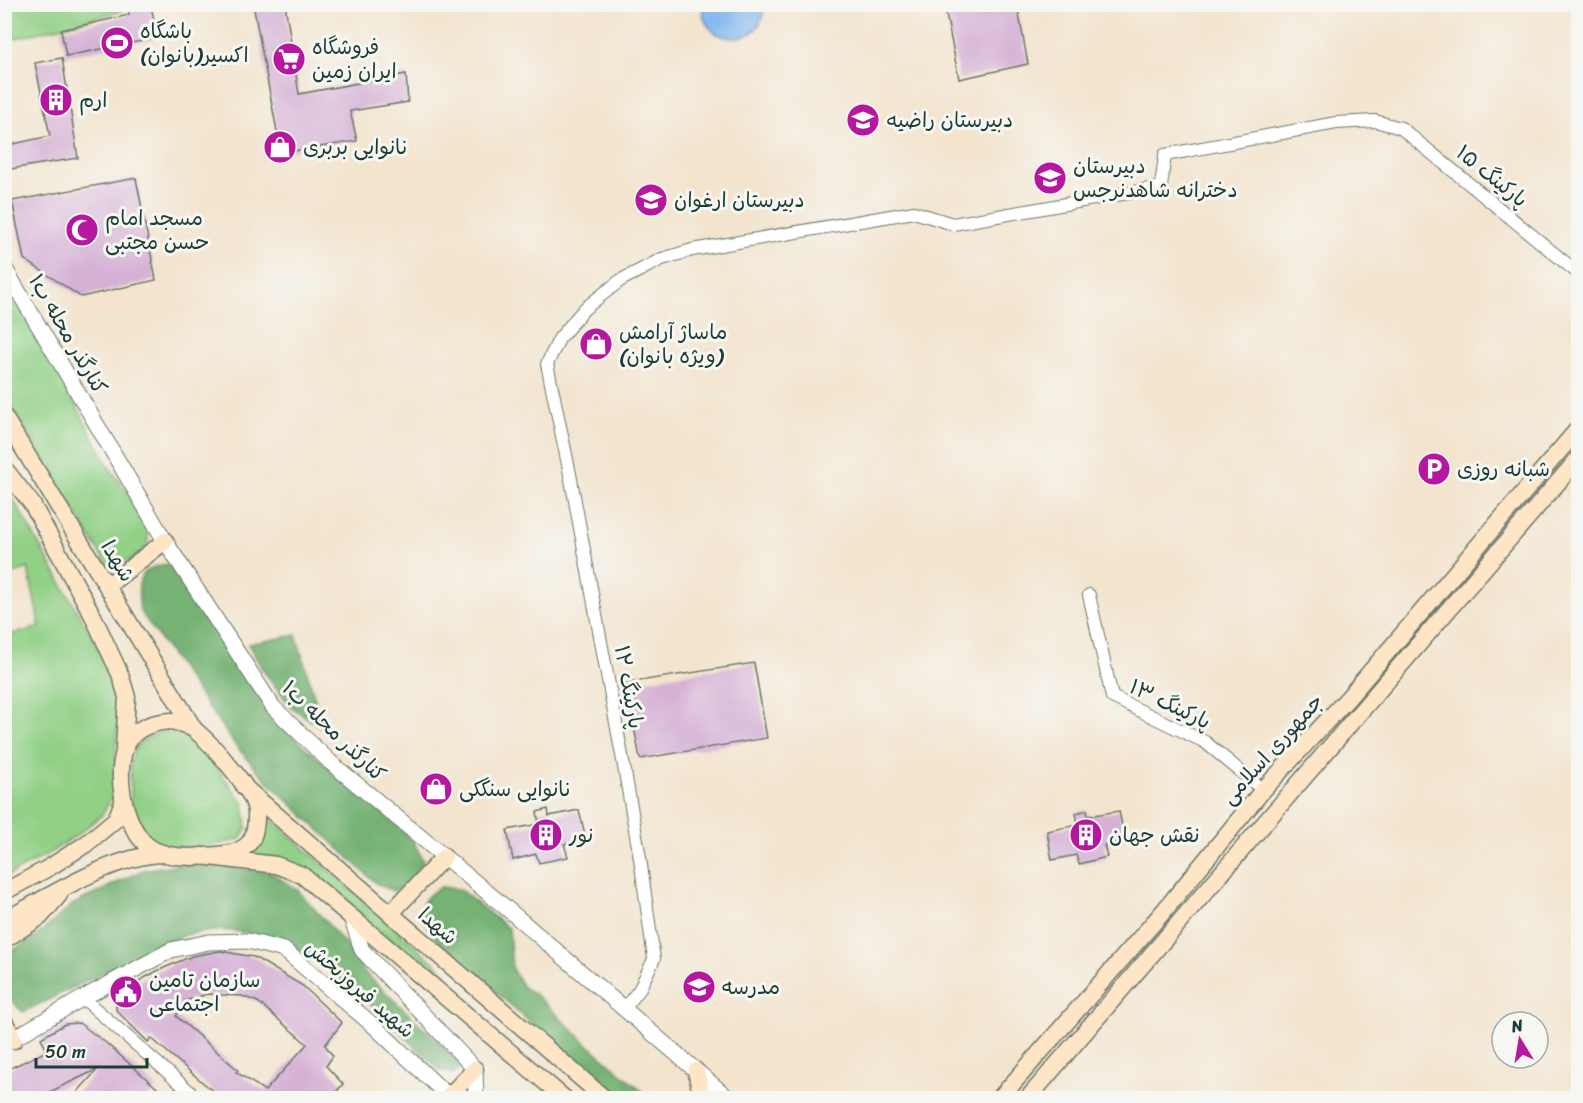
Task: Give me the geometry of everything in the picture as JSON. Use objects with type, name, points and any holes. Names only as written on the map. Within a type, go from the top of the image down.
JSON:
[{"type":"main road","name":"شهدا","points":[[4,417],[195,729]]},
{"type":"main road","name":"جمهوری اسلامی","points":[[1000,1098],[1163,912],[1263,790],[1347,698],[1578,429]]},
{"type":"main road","name":"جمهوری اسلامی","points":[[1028,1098],[1578,459]]},
{"type":"main road","points":[[1550,463],[1564,476]]},
{"type":"main road","points":[[4,468],[10,482],[32,504],[93,616],[120,674],[127,697],[126,733],[122,760],[123,802],[138,837],[153,850],[166,854],[267,863],[290,868],[319,888],[564,1098]]},
{"type":"main road","points":[[107,586],[165,541]]},
{"type":"main road","points":[[122,760],[131,737],[149,725],[171,721],[195,729],[228,765],[254,804],[256,825],[253,838],[245,847],[229,853],[201,856]]},
{"type":"main road","name":"شهدا","points":[[244,787],[604,1098]]},
{"type":"main road","points":[[4,892],[86,844],[116,819],[123,802]]},
{"type":"main road","points":[[4,921],[65,888],[132,858],[145,854],[166,854]]},
{"type":"main road","points":[[390,914],[444,857]]},
{"type":"main road","points":[[4,940],[40,917],[65,888]]},
{"type":"main road","points":[[4,1021],[9,1042]]},
{"type":"main road","points":[[448,1097],[476,1069]]},
{"type":"main road","points":[[696,1071],[702,1098]]},
{"type":"street","name":"پارکینگ ۱۵","points":[[547,364],[559,339],[584,309],[621,279],[662,259],[692,250],[914,212],[953,224],[1161,187],[1165,155],[1336,123],[1376,121],[1401,128],[1578,273]]},
{"type":"street","name":"کنارگذر محله ب۱","points":[[4,267],[165,541],[273,707],[330,762],[728,1098]]},
{"type":"street","name":"پارکینگ ۱۲","points":[[547,364],[570,474],[628,793],[654,959],[639,990],[624,1009]]},
{"type":"street","name":"پارکینگ ۱۳","points":[[1089,595],[1112,697],[1205,742],[1263,790]]},
{"type":"street","points":[[351,917],[362,950],[476,1069],[476,1098]]},
{"type":"street","name":"شهید فیروزبخش","points":[[9,1042],[171,950],[209,942],[248,941],[284,950],[374,1026],[448,1097]]},
{"type":"street","points":[[83,998],[197,1098]]},
{"type":"green space","points":[[5,4],[120,5],[122,11],[5,41]]},
{"type":"green space","points":[[4,278],[37,332],[109,467],[149,523],[147,547],[132,559],[107,565],[5,395]]},
{"type":"green space","points":[[6,487],[103,656],[119,701],[115,792],[102,815],[76,836],[48,854],[5,877],[4,636],[40,627],[28,568],[13,574],[5,574],[4,488]]},
{"type":"green space","points":[[170,564],[183,579],[242,675],[282,727],[412,839],[423,860],[416,876],[404,886],[393,891],[376,883],[270,784],[236,746],[140,611],[139,584],[141,578],[151,568]]},
{"type":"green space","points":[[296,635],[324,729],[291,707],[263,670],[248,644]]},
{"type":"green space","points":[[172,730],[190,737],[211,760],[244,804],[247,828],[240,839],[204,846],[177,847],[158,841],[140,825],[135,815],[131,791],[130,771],[133,754],[143,740]]},
{"type":"green space","points":[[266,815],[446,973],[439,982],[340,896],[301,866],[277,858],[251,855],[263,838]]},
{"type":"green space","points":[[182,864],[224,866],[271,873],[298,890],[346,945],[365,973],[446,1049],[461,1067],[454,1074],[440,1070],[379,1012],[328,969],[288,942],[259,934],[222,930],[188,934],[145,952],[23,1012],[10,999],[4,981],[4,956],[39,934],[72,905],[143,870]]},
{"type":"green space","points":[[441,887],[459,889],[509,929],[512,969],[523,987],[536,995],[586,1043],[650,1098],[616,1098],[439,942],[427,927],[422,906],[431,893]]},
{"type":"water","points":[[703,4],[763,5],[762,19],[755,30],[745,36],[733,38],[721,36],[711,29],[704,19]]},
{"type":"building","points":[[127,4],[151,4],[157,38],[66,56],[61,30],[129,15]]},
{"type":"building","points":[[253,4],[285,4],[299,94],[406,74],[408,102],[350,111],[357,141],[281,153]]},
{"type":"building","points":[[944,4],[1017,4],[1028,64],[959,79]]},
{"type":"building","name":"ارم","points":[[62,58],[78,158],[4,170],[4,146],[50,136],[35,63]]},
{"type":"building","name":"مسجد امام حسن مجتبی","points":[[136,178],[156,280],[81,297],[24,259],[12,201]]},
{"type":"building","points":[[754,663],[767,738],[640,759],[626,683]]},
{"type":"building","name":"نور","points":[[548,809],[549,816],[579,810],[586,839],[564,844],[568,857],[539,863],[536,854],[513,860],[507,830],[539,824],[537,812]]},
{"type":"building","name":"نقش جهان","points":[[1087,810],[1088,816],[1119,811],[1125,840],[1104,845],[1107,857],[1079,864],[1076,855],[1052,860],[1047,831],[1078,825],[1076,813]]},
{"type":"building","points":[[220,951],[254,957],[303,986],[342,1023],[325,1045],[333,1056],[326,1066],[343,1084],[331,1098],[221,1098],[151,1038],[148,1042],[116,1010],[117,993],[157,971],[192,956]],"holes":[[[207,994],[242,996],[258,1002],[307,1044],[265,1091],[236,1072],[238,1070],[176,1016],[185,1001]]]},
{"type":"building","points":[[79,1023],[106,1043],[157,1088],[147,1098],[72,1098],[98,1069],[37,1098],[4,1098],[4,1071],[47,1051],[41,1038],[65,1024]]},
{"type":"place","name":"باشگاه اکسیر(بانوان)","points":[[117,43]]},
{"type":"place","name":"فروشگاه ایران زمین","points":[[289,59]]},
{"type":"place","name":"ارم","points":[[56,100]]},
{"type":"place","name":"دبیرستان راضیه","points":[[863,120]]},
{"type":"place","name":"نانوایی بربری","points":[[280,147]]},
{"type":"place","name":"دبیرستان دخترانه شاهدنرجس","points":[[1050,178]]},
{"type":"place","name":"دبیرستان ارغوان","points":[[651,200]]},
{"type":"place","name":"مسجد امام حسن مجتبی","points":[[82,230]]},
{"type":"place","name":"ماساژ آرامش (ویژه بانوان)","points":[[596,344]]},
{"type":"place","name":"شبانه روزی","points":[[1434,469]]},
{"type":"place","name":"نانوایی سنگکی","points":[[436,789]]},
{"type":"place","name":"نور","points":[[546,835]]},
{"type":"place","name":"نقش جهان","points":[[1086,835]]},
{"type":"place","name":"مدرسه","points":[[699,987]]},
{"type":"place","name":"سازمان تامین اجتماعی","points":[[126,992]]}]
